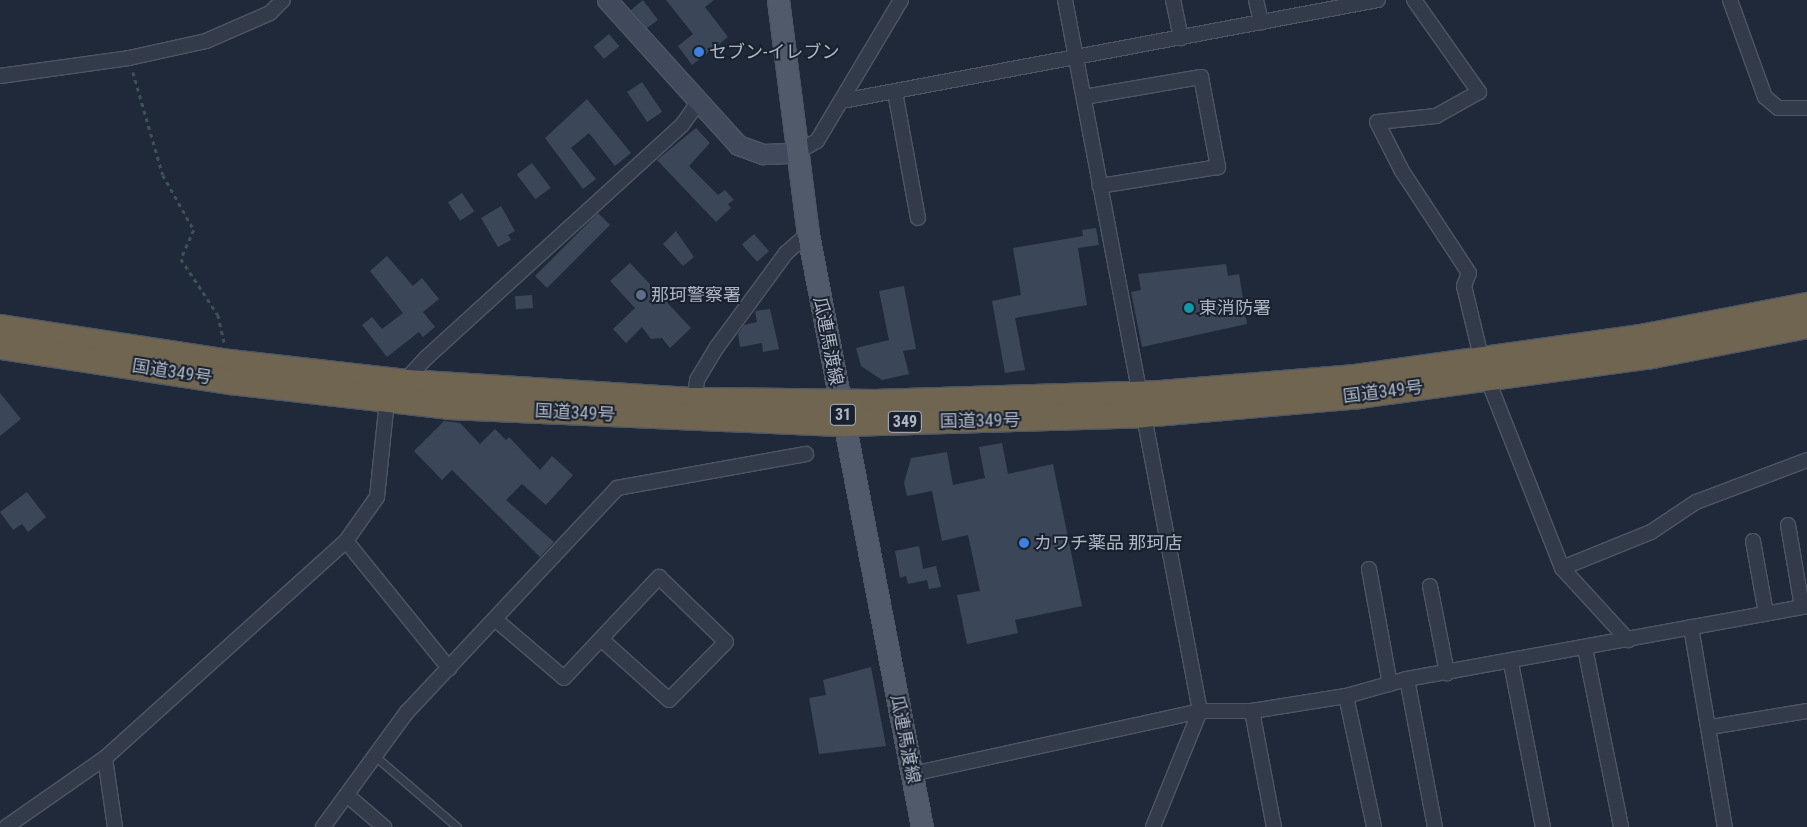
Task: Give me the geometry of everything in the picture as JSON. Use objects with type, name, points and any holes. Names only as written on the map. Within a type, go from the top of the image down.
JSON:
[{"type":"highway","name":"国道349号","points":[[1485,370],[1807,305]]},
{"type":"highway","name":"国道349号","points":[[0,346],[387,400],[519,411],[842,413],[1141,404],[1485,370],[1807,325]]},
{"type":"highway","name":"国道349号","points":[[0,327],[229,362],[406,382],[694,400],[842,413]]},
{"type":"main road","name":"瓜連馬渡線","points":[[778,0],[796,153],[808,234],[922,827]]},
{"type":"street","points":[[0,76],[130,58],[229,34],[270,14],[283,0]]},
{"type":"street","points":[[607,0],[698,104],[738,145],[764,154],[796,153],[817,141],[901,0]]},
{"type":"street","points":[[1065,0],[1200,711],[1153,827]]},
{"type":"street","points":[[1174,0],[1181,38]]},
{"type":"street","points":[[1256,0],[1261,22]]},
{"type":"street","points":[[842,101],[1378,0]]},
{"type":"street","points":[[1414,0],[1479,92],[1436,116],[1376,122],[1469,273],[1464,286],[1485,370],[1562,568],[1628,640]]},
{"type":"street","points":[[1730,0],[1765,97],[1778,108],[1807,108]]},
{"type":"street","points":[[1084,97],[1202,76],[1218,166],[1100,186]]},
{"type":"street","points":[[895,92],[918,218]]},
{"type":"street","points":[[6,827],[105,758],[346,541],[377,498],[387,400],[406,382],[426,358],[682,125],[698,104]]},
{"type":"street","points":[[694,400],[697,380],[717,347],[786,253],[808,234]]},
{"type":"street","points":[[323,827],[348,796],[407,712],[496,620],[617,488],[806,454]]},
{"type":"street","points":[[1562,568],[1651,532],[1696,502],[1807,460]]},
{"type":"street","points":[[912,774],[1200,711],[1252,711],[1346,696],[1407,679],[1511,663],[1805,606],[1788,525]]},
{"type":"street","points":[[346,541],[449,668]]},
{"type":"street","points":[[1753,541],[1766,613]]},
{"type":"street","points":[[1369,569],[1390,684]]},
{"type":"street","points":[[496,620],[564,678],[659,577],[726,642],[669,700],[601,639]]},
{"type":"street","points":[[1430,586],[1447,673]]},
{"type":"street","points":[[1691,627],[1711,727],[1725,827]]},
{"type":"street","points":[[1584,648],[1621,827]]},
{"type":"street","points":[[1511,663],[1543,827]]},
{"type":"street","points":[[1407,679],[1435,827]]},
{"type":"street","points":[[1346,696],[1374,827]]},
{"type":"street","points":[[1252,711],[1274,827]]},
{"type":"street","points":[[1711,727],[1807,712]]},
{"type":"street","points":[[105,758],[115,827]]},
{"type":"street","points":[[348,796],[384,827]]},
{"type":"lane","points":[[376,757],[457,827]]},
{"type":"path","points":[[130,58],[163,175],[194,230],[181,259],[218,315],[229,362]]},
{"type":"building","points":[[643,0],[658,20],[647,28],[631,10]]},
{"type":"building","points":[[666,0],[714,0],[705,7],[728,37],[692,65],[678,46],[693,34]]},
{"type":"building","points":[[609,34],[619,46],[604,59],[594,47]]},
{"type":"building","points":[[642,82],[662,112],[647,122],[627,92]]},
{"type":"building","points":[[587,99],[631,153],[615,166],[589,133],[571,148],[596,179],[583,189],[545,138]]},
{"type":"building","points":[[696,128],[710,143],[689,166],[718,195],[725,190],[734,200],[728,204],[731,208],[716,222],[657,160]]},
{"type":"building","points":[[532,163],[551,188],[535,199],[517,174]]},
{"type":"building","points":[[462,193],[474,211],[460,221],[448,203]]},
{"type":"building","points":[[501,206],[515,231],[508,235],[511,240],[498,247],[481,218]]},
{"type":"building","points":[[598,213],[610,225],[547,288],[535,276]]},
{"type":"building","points":[[1096,228],[1099,245],[1078,248],[1087,305],[1015,318],[1025,370],[1005,373],[992,301],[1021,295],[1013,248],[1083,236],[1082,230]]},
{"type":"building","points":[[676,231],[694,257],[683,266],[663,244]]},
{"type":"building","points":[[754,234],[769,251],[757,262],[742,244]]},
{"type":"building","points":[[387,256],[413,286],[422,278],[439,299],[423,312],[435,327],[423,337],[419,332],[387,357],[362,325],[372,317],[382,329],[403,313],[370,271]]},
{"type":"building","name":"那珂警察署","points":[[630,263],[691,328],[670,348],[662,338],[651,339],[642,327],[626,343],[613,329],[635,308],[610,281]]},
{"type":"building","name":"東消防署","points":[[1226,264],[1228,276],[1239,274],[1247,324],[1142,347],[1131,292],[1141,290],[1138,274]]},
{"type":"building","points":[[904,286],[916,349],[903,351],[909,374],[882,380],[861,366],[856,348],[889,340],[879,291]]},
{"type":"building","points":[[532,295],[533,308],[516,309],[515,296]]},
{"type":"building","points":[[770,309],[779,349],[763,352],[762,343],[740,347],[738,334],[744,325],[757,322],[755,311]]},
{"type":"building","points":[[0,393],[21,419],[0,436]]},
{"type":"building","points":[[444,421],[460,423],[480,444],[495,429],[506,440],[509,437],[540,470],[552,456],[573,475],[546,505],[522,484],[506,500],[554,542],[540,557],[452,470],[442,480],[414,451]]},
{"type":"building","points":[[1002,443],[1008,474],[1053,464],[1082,606],[1015,620],[1018,633],[967,644],[957,595],[980,591],[968,535],[942,541],[932,491],[907,496],[904,483],[911,458],[947,452],[953,485],[985,478],[979,447]]},
{"type":"building","points":[[27,492],[46,517],[28,532],[22,524],[13,530],[0,512]]},
{"type":"building","points":[[919,546],[923,569],[936,566],[941,587],[929,589],[927,580],[908,584],[906,576],[900,578],[895,551]]},
{"type":"building","points":[[871,667],[886,746],[819,754],[809,698],[826,695],[823,680]]},
{"type":"place","name":"セブン-イレブン","points":[[699,52]]},
{"type":"place","name":"那珂警察署","points":[[641,295]]},
{"type":"place","name":"東消防署","points":[[1189,308]]},
{"type":"place","name":"カワチ薬品 那珂店","points":[[1024,543]]}]
